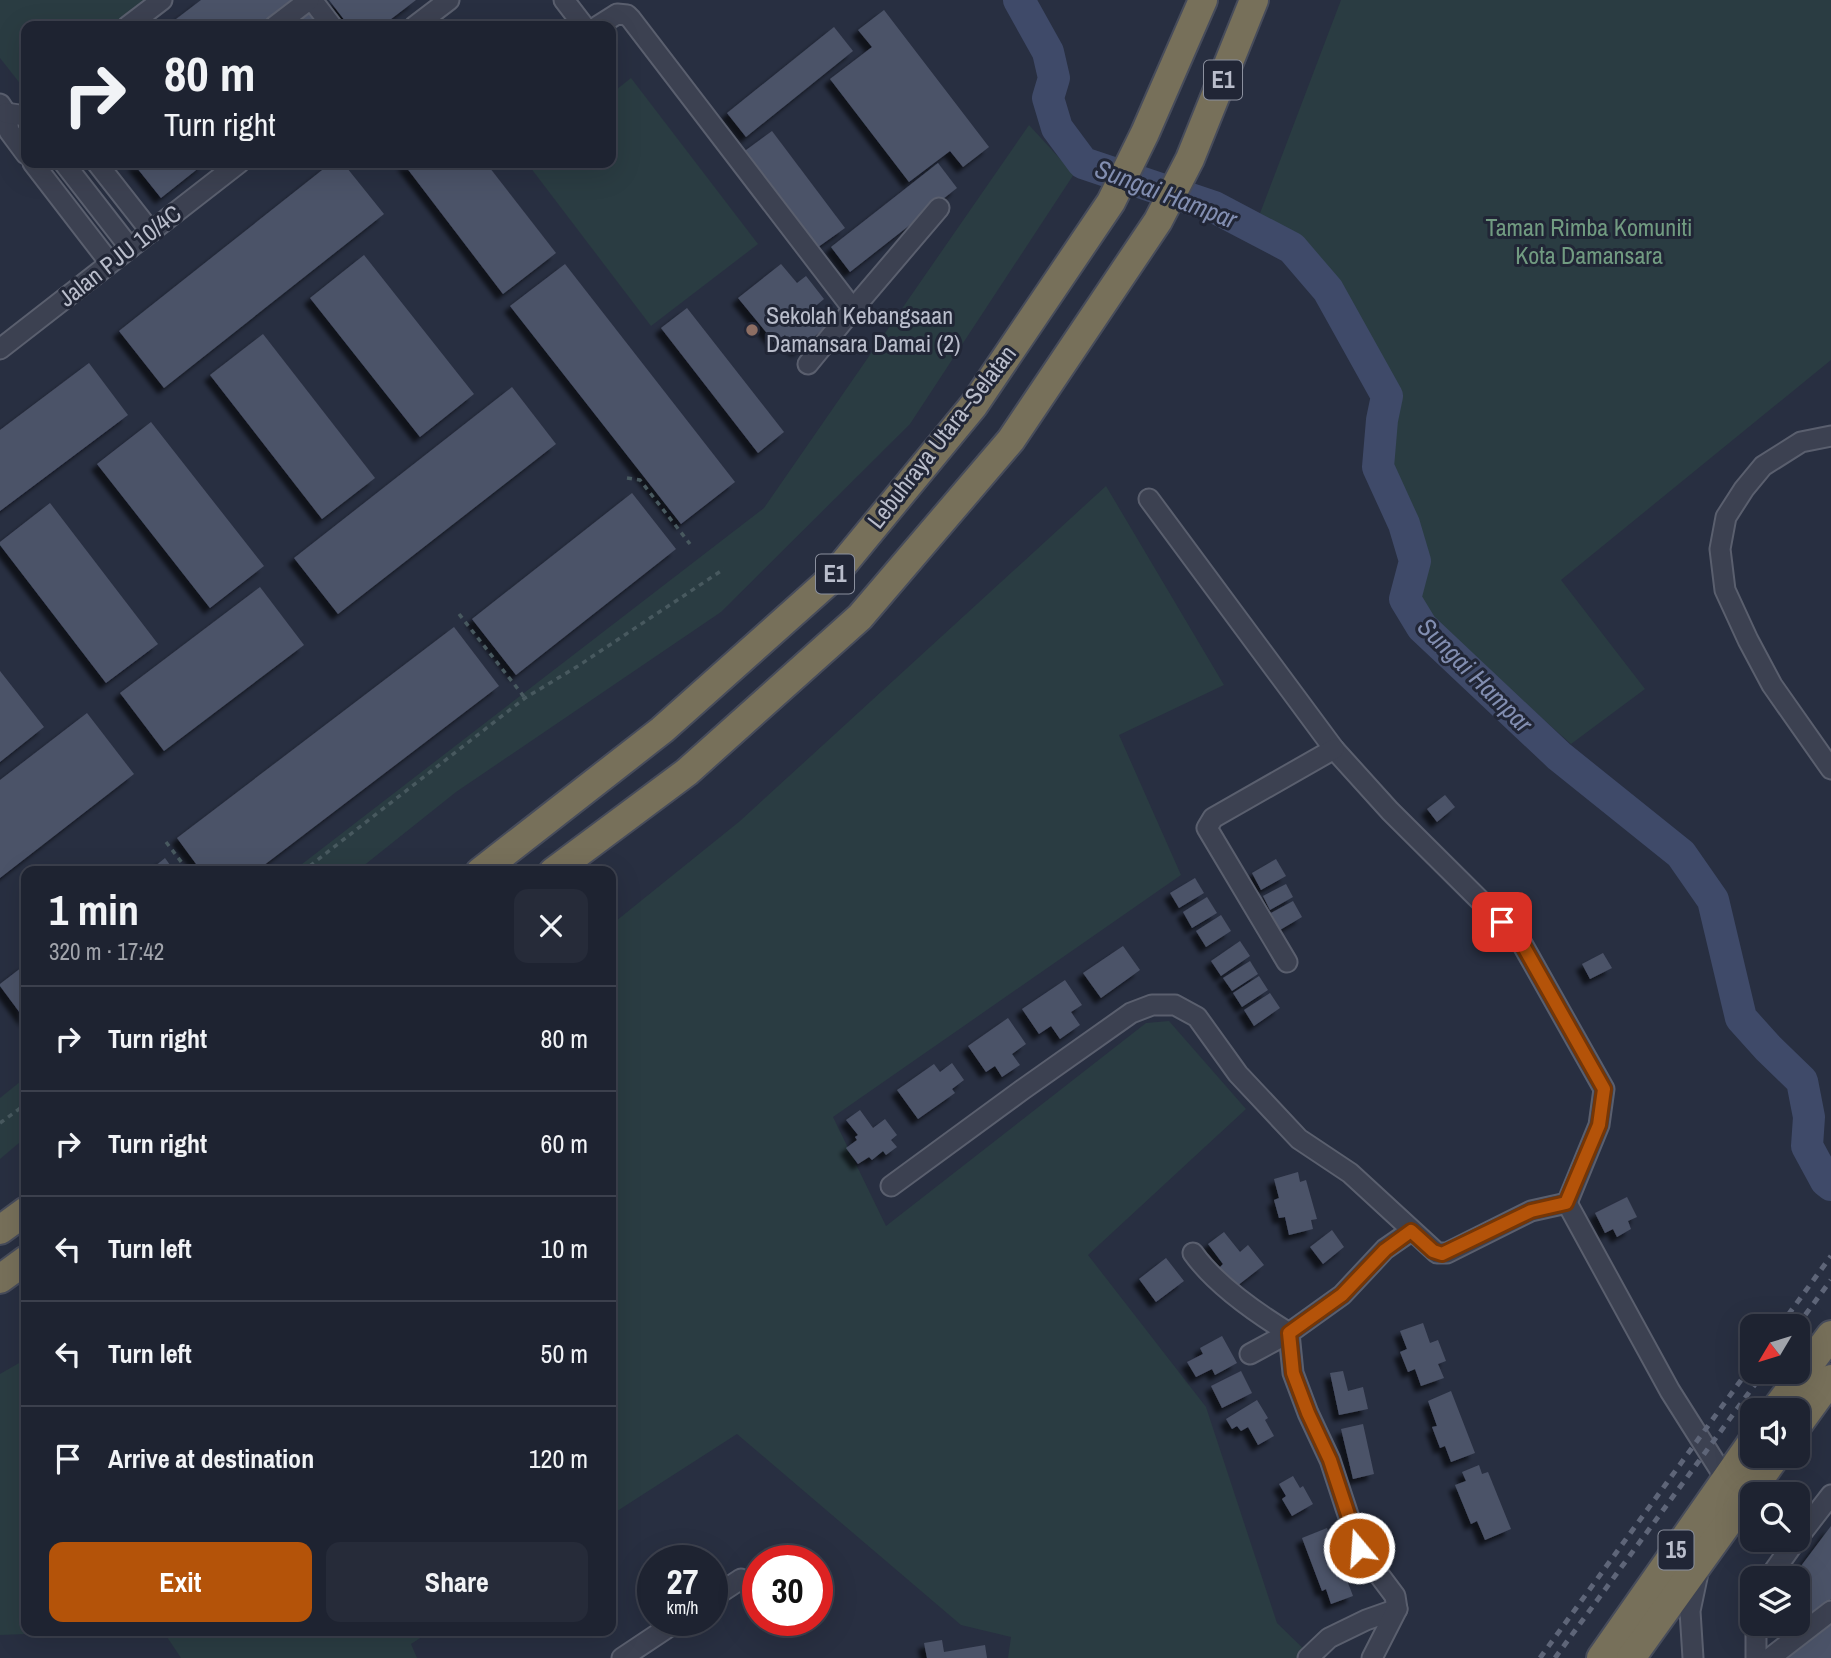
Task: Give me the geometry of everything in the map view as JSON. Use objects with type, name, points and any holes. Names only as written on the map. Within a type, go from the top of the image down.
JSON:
[{"type":"highway","name":"Lebuhraya Utara–Selatan","points":[[488,866],[662,730],[830,580],[974,405],[1111,201],[1145,133],[1203,0]]},
{"type":"highway","name":"Lebuhraya Utara–Selatan","points":[[561,866],[687,772],[860,617],[1011,440],[1158,220],[1190,159],[1254,0]]},
{"type":"highway","points":[[0,1230],[21,1215]]},
{"type":"highway","points":[[0,1279],[21,1264]]},
{"type":"highway","points":[[1784,1398],[1831,1335]]},
{"type":"highway","points":[[1810,1408],[1831,1379]]},
{"type":"highway","name":"15","points":[[1601,1658],[1740,1458]]},
{"type":"highway","name":"15","points":[[1631,1658],[1767,1468]]},
{"type":"street","points":[[135,21],[162,0]]},
{"type":"street","points":[[282,21],[310,0],[328,21]]},
{"type":"street","points":[[422,21],[449,0]]},
{"type":"street","points":[[564,0],[580,21]]},
{"type":"street","points":[[606,21],[617,14],[627,15],[631,19],[853,309]]},
{"type":"street","points":[[21,115],[2,112],[9,131],[21,147]]},
{"type":"street","points":[[37,168],[110,263]]},
{"type":"street","points":[[68,168],[130,248]]},
{"type":"street","points":[[102,168],[151,232]]},
{"type":"street","name":"Jalan PJU 10/4C","points":[[0,349],[233,168]]},
{"type":"street","points":[[808,364],[939,208]]},
{"type":"street","points":[[1831,436],[1801,442],[1763,466],[1726,517],[1720,549],[1725,590],[1748,640],[1772,685],[1831,769]]},
{"type":"street","points":[[1149,499],[1334,749],[1390,811],[1520,940],[1604,1089],[1599,1125],[1566,1203]]},
{"type":"street","points":[[1287,962],[1207,828],[1213,818],[1334,749]]},
{"type":"street","points":[[891,1186],[1131,1013],[1152,1005],[1175,1005],[1197,1017],[1238,1074],[1299,1139],[1350,1173],[1433,1251],[1442,1254],[1531,1211],[1566,1203]]},
{"type":"street","points":[[1566,1203],[1670,1391],[1725,1478]]},
{"type":"street","points":[[1250,1354],[1289,1333],[1342,1295],[1385,1250],[1411,1231]]},
{"type":"street","points":[[1193,1253],[1234,1294],[1289,1333]]},
{"type":"street","points":[[1289,1333],[1293,1373],[1330,1460],[1359,1548],[1395,1596],[1397,1609],[1372,1658]]},
{"type":"street","points":[[1810,1522],[1831,1495]]},
{"type":"street","points":[[1693,1658],[1690,1611],[1700,1562]]},
{"type":"street","points":[[728,1588],[741,1579]]},
{"type":"street","points":[[1308,1658],[1329,1639],[1366,1620],[1397,1609]]},
{"type":"street","points":[[1770,1658],[1831,1611]]},
{"type":"street","points":[[622,1658],[648,1651],[663,1636]]},
{"type":"street","points":[[1756,1636],[1756,1658]]},
{"type":"path","points":[[627,478],[640,480],[690,544]]},
{"type":"path","points":[[310,866],[525,698],[724,569]]},
{"type":"path","points":[[458,614],[525,698]]},
{"type":"path","points":[[166,842],[184,866]]},
{"type":"path","points":[[0,1123],[21,1108]]},
{"type":"green space","points":[[0,0],[145,0],[118,21],[21,21],[21,85],[0,58]]},
{"type":"green space","name":"Taman Rimba Komuniti Kota Damansara","points":[[1341,0],[1831,0],[1831,360],[1561,580],[1645,689],[1571,744],[1439,627],[1416,595],[1424,562],[1416,519],[1390,466],[1395,392],[1335,284],[1299,239],[1259,216]]},
{"type":"green space","points":[[631,78],[758,244],[651,326],[531,168],[616,168],[616,90]]},
{"type":"green space","points":[[1029,125],[1074,174],[910,424],[721,612],[456,792],[363,866],[299,866],[764,508]]},
{"type":"green space","points":[[1106,486],[1224,685],[1119,735],[1181,875],[833,1117],[886,1226],[1146,1023],[1169,1021],[1246,1109],[1088,1255],[1206,1407],[1277,1623],[1313,1658],[1008,1658],[1011,1637],[961,1625],[737,1434],[616,1512],[616,921],[740,821]]},
{"type":"green space","points":[[21,1081],[21,1141],[0,1159],[0,1098]]},
{"type":"green space","points":[[21,1362],[21,1634],[0,1635],[0,1374]]},
{"type":"green space","points":[[166,1636],[423,1636],[411,1644],[417,1658],[181,1658]]},
{"type":"building","points":[[201,0],[296,0],[268,21],[174,21]]},
{"type":"building","points":[[329,0],[416,0],[389,21],[345,21]]},
{"type":"building","points":[[310,9],[320,21],[294,21]]},
{"type":"building","points":[[884,10],[989,147],[963,167],[950,151],[909,182],[830,79],[872,47],[858,30]]},
{"type":"building","points":[[834,27],[853,51],[746,137],[727,113]]},
{"type":"building","points":[[772,131],[845,228],[814,250],[742,153]]},
{"type":"building","points":[[938,163],[957,188],[850,272],[831,247]]},
{"type":"building","points":[[137,168],[199,168],[161,198]]},
{"type":"building","points":[[325,168],[347,168],[384,214],[164,388],[119,331]]},
{"type":"building","points":[[407,168],[490,168],[556,253],[503,294]]},
{"type":"building","points":[[364,255],[474,394],[420,437],[310,298]]},
{"type":"building","points":[[565,264],[735,482],[681,524],[510,306]]},
{"type":"building","points":[[781,264],[797,283],[806,276],[824,299],[812,309],[826,327],[797,351],[785,335],[775,343],[738,298]]},
{"type":"building","points":[[687,308],[784,432],[758,453],[661,328]]},
{"type":"building","points":[[263,334],[375,478],[322,519],[210,375]]},
{"type":"building","points":[[89,363],[128,415],[0,511],[0,430]]},
{"type":"building","points":[[512,387],[556,444],[338,614],[294,558]]},
{"type":"building","points":[[151,422],[264,566],[210,608],[97,464]]},
{"type":"building","points":[[632,493],[676,549],[516,675],[472,619]]},
{"type":"building","points":[[50,503],[158,644],[106,683],[0,545],[0,542]]},
{"type":"building","points":[[260,587],[304,645],[164,751],[120,693]]},
{"type":"building","points":[[454,627],[499,686],[263,866],[198,866],[177,838]]},
{"type":"building","points":[[0,671],[44,727],[0,762]]},
{"type":"building","points":[[87,713],[134,774],[0,878],[0,780]]},
{"type":"building","points":[[1445,795],[1455,807],[1437,822],[1427,809]]},
{"type":"building","points":[[165,858],[171,866],[155,866]]},
{"type":"building","points":[[1276,859],[1286,876],[1261,890],[1252,873]]},
{"type":"building","points":[[1195,878],[1204,893],[1179,908],[1170,893]]},
{"type":"building","points":[[1286,884],[1293,897],[1270,910],[1263,896]]},
{"type":"building","points":[[1207,897],[1217,913],[1192,928],[1183,912]]},
{"type":"building","points":[[1293,901],[1302,917],[1280,930],[1271,913]]},
{"type":"building","points":[[1221,915],[1231,931],[1206,947],[1196,931]]},
{"type":"building","points":[[1240,941],[1250,956],[1221,976],[1211,961]]},
{"type":"building","points":[[1123,946],[1140,970],[1101,998],[1083,973]]},
{"type":"building","points":[[1603,953],[1612,968],[1590,979],[1582,964]]},
{"type":"building","points":[[1250,961],[1258,974],[1232,991],[1223,978]]},
{"type":"building","points":[[21,968],[21,1014],[0,986]]},
{"type":"building","points":[[1259,976],[1268,990],[1242,1007],[1233,993]]},
{"type":"building","points":[[1065,980],[1082,1005],[1071,1012],[1080,1025],[1060,1039],[1051,1026],[1039,1034],[1022,1009]]},
{"type":"building","points":[[1270,993],[1280,1008],[1254,1026],[1244,1010]]},
{"type":"building","points":[[1008,1018],[1026,1044],[1012,1054],[1020,1065],[1002,1077],[995,1066],[986,1072],[968,1046]]},
{"type":"building","points":[[952,1063],[964,1080],[952,1089],[955,1093],[918,1119],[897,1090],[934,1064],[940,1072]]},
{"type":"building","points":[[860,1110],[873,1128],[885,1119],[897,1135],[891,1140],[897,1147],[886,1155],[883,1151],[872,1160],[869,1157],[858,1164],[846,1148],[857,1140],[855,1137],[858,1135],[846,1120]]},
{"type":"building","points":[[1298,1172],[1300,1182],[1306,1180],[1317,1219],[1311,1220],[1313,1229],[1289,1235],[1285,1217],[1279,1218],[1274,1200],[1279,1198],[1274,1179]]},
{"type":"building","points":[[1627,1197],[1637,1217],[1628,1221],[1631,1229],[1617,1237],[1613,1229],[1605,1233],[1595,1213]]},
{"type":"building","points":[[1332,1230],[1344,1247],[1323,1264],[1310,1247]]},
{"type":"building","points":[[1224,1232],[1240,1252],[1248,1245],[1264,1265],[1237,1286],[1229,1276],[1226,1278],[1218,1269],[1223,1264],[1208,1244]]},
{"type":"building","points":[[1166,1258],[1184,1281],[1156,1302],[1139,1279]]},
{"type":"building","points":[[1423,1323],[1430,1343],[1438,1340],[1446,1361],[1438,1364],[1444,1378],[1421,1386],[1415,1369],[1408,1372],[1400,1352],[1407,1349],[1400,1331]]},
{"type":"building","points":[[1222,1336],[1237,1363],[1215,1375],[1212,1369],[1196,1377],[1187,1362],[1203,1354],[1200,1348]]},
{"type":"building","points":[[1241,1371],[1252,1393],[1222,1408],[1211,1386]]},
{"type":"building","points":[[1343,1371],[1348,1391],[1363,1387],[1368,1409],[1339,1415],[1330,1373]]},
{"type":"building","points":[[1451,1391],[1475,1453],[1451,1462],[1445,1446],[1440,1448],[1432,1427],[1437,1426],[1428,1401]]},
{"type":"building","points":[[1257,1400],[1268,1418],[1265,1420],[1274,1436],[1258,1445],[1248,1427],[1241,1431],[1237,1426],[1232,1429],[1226,1419]]},
{"type":"building","points":[[1363,1424],[1374,1474],[1353,1479],[1341,1429]]},
{"type":"building","points":[[1479,1465],[1482,1474],[1488,1472],[1511,1529],[1485,1540],[1477,1521],[1471,1524],[1455,1485],[1466,1481],[1462,1472]]},
{"type":"building","points":[[1293,1476],[1300,1488],[1303,1486],[1313,1504],[1292,1516],[1282,1499],[1286,1496],[1279,1484]]},
{"type":"building","points":[[1831,1526],[1831,1599],[1810,1616],[1810,1566],[1801,1566]]},
{"type":"building","points":[[1327,1528],[1353,1596],[1331,1604],[1326,1589],[1322,1591],[1302,1538]]},
{"type":"building","points":[[1831,1618],[1831,1658],[1778,1658],[1810,1636]]},
{"type":"building","points":[[942,1640],[944,1652],[985,1645],[987,1658],[927,1658],[924,1643]]},
{"type":"waterway","name":"Sungai Hampar","points":[[1019,0],[1048,52],[1054,78],[1048,98],[1057,128],[1083,163],[1214,207],[1292,248],[1328,290],[1387,396],[1378,467],[1404,524],[1415,561],[1405,599],[1422,627],[1559,756],[1681,854],[1713,900],[1741,1018],[1802,1081],[1809,1117],[1807,1146],[1826,1181],[1831,1185]]},
{"type":"railway","points":[[1789,1314],[1831,1256]]},
{"type":"railway","points":[[1806,1314],[1831,1280]]},
{"type":"railway","points":[[1540,1658],[1740,1382]]},
{"type":"railway","points":[[1555,1658],[1755,1384]]},
{"type":"place","name":"Sekolah Kebangsaan Damansara Damai (2)","points":[[752,330]]},
{"type":"route","points":[[1359,1548],[1330,1460],[1293,1373],[1289,1333],[1342,1295],[1385,1250],[1411,1231],[1433,1251],[1442,1254],[1531,1211],[1566,1203],[1599,1125],[1604,1089],[1520,940],[1502,922]]}]
